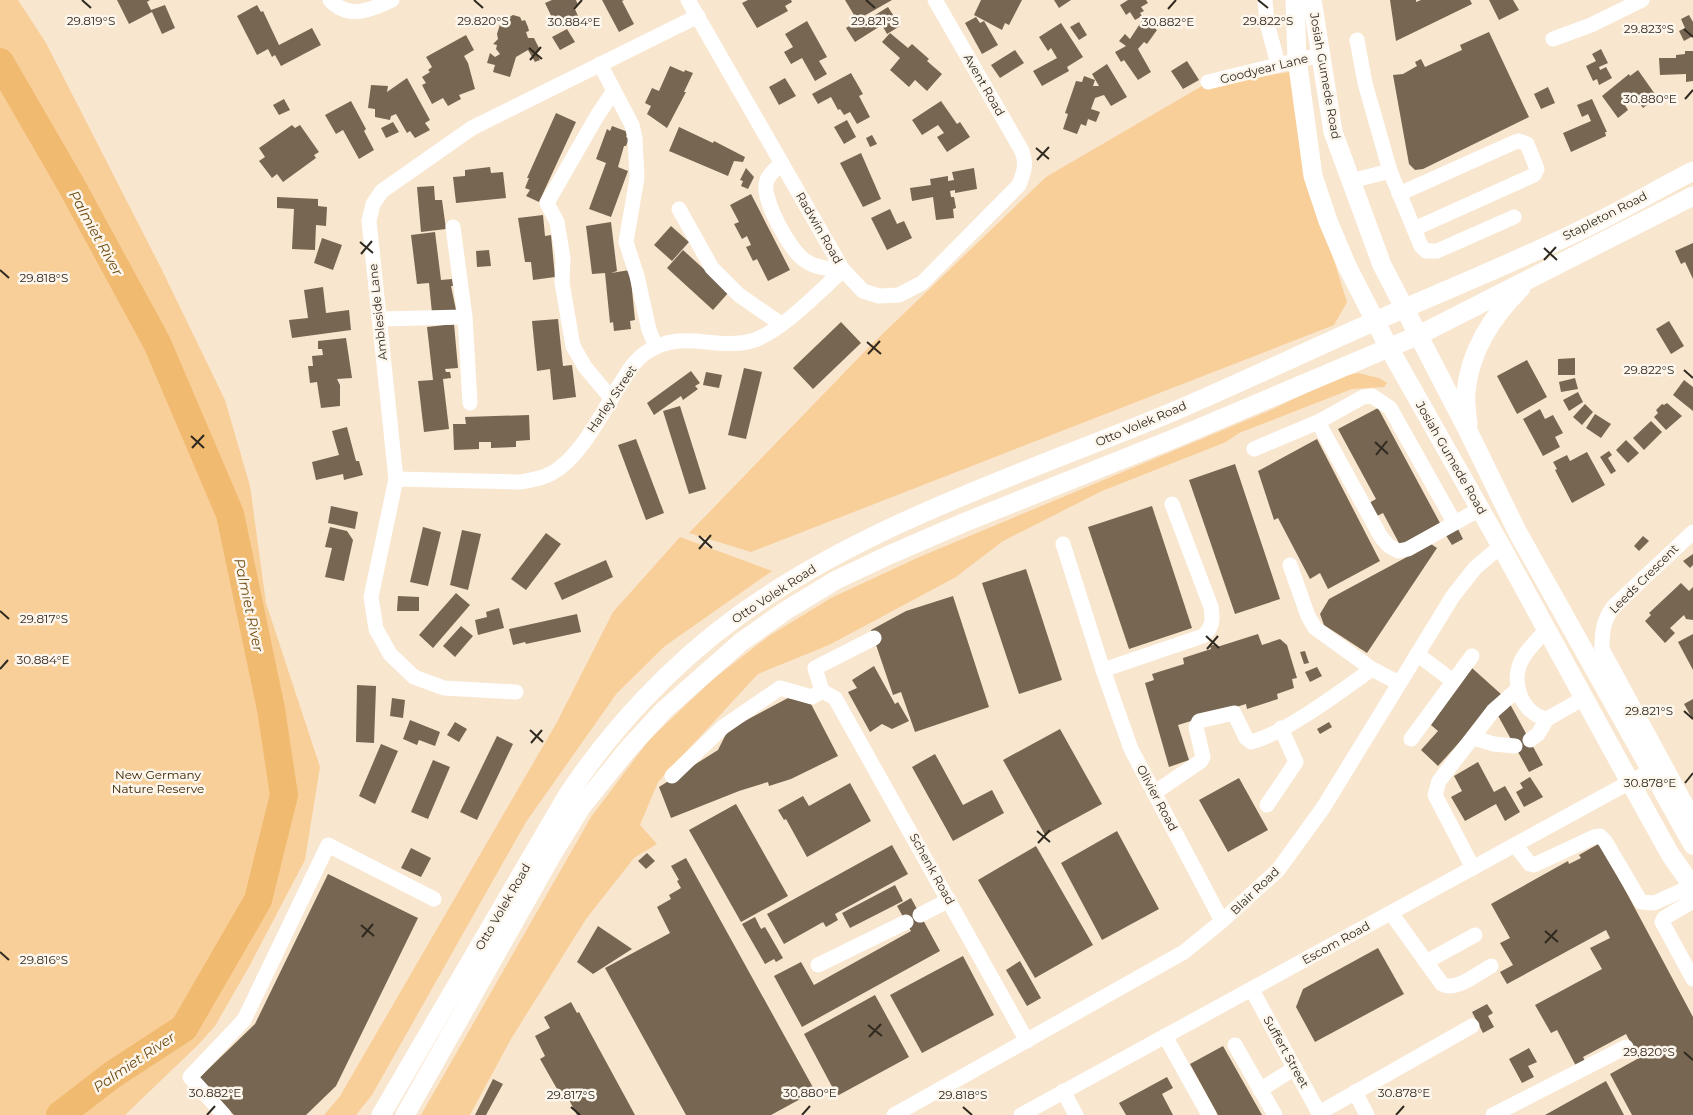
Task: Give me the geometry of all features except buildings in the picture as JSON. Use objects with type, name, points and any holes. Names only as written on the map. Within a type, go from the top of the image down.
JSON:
[{"type":"main road","name":"Josiah Gumede Road","points":[[1295,0],[1297,59],[1313,176],[1328,221],[1347,266],[1389,348],[1501,546],[1670,854],[1693,886]]},
{"type":"main road","name":"Josiah Gumede Road","points":[[1312,0],[1332,132],[1382,265],[1406,308],[1518,533],[1650,771],[1693,843]]},
{"type":"main road","name":"Stapleton Road","points":[[1375,321],[1587,227],[1693,171]]},
{"type":"main road","name":"Stapleton Road","points":[[1418,335],[1693,196]]},
{"type":"main road","points":[[1468,431],[1466,393],[1470,370],[1481,340],[1499,312],[1531,278]]},
{"type":"main road","name":"Otto Volek Road","points":[[381,1115],[567,796],[588,764],[651,693],[688,657],[737,617],[830,559],[878,535],[949,503],[1172,412],[1375,321]]},
{"type":"main road","name":"Otto Volek Road","points":[[405,1115],[553,853],[582,806],[628,749],[664,710],[741,642],[836,580],[889,555],[1418,335]]},
{"type":"street","points":[[330,0],[343,10],[353,13],[372,10],[392,0]]},
{"type":"street","name":"Radwin Road","points":[[688,0],[843,270],[863,291],[879,296],[899,295],[922,283],[1019,184],[1024,171]]},
{"type":"street","name":"Avent Road","points":[[935,0],[1022,151],[1026,161],[1024,171]]},
{"type":"street","points":[[1265,0],[1267,23],[1278,64]]},
{"type":"street","points":[[1553,39],[1591,25],[1642,0]]},
{"type":"street","name":"Ambleside Lane","points":[[516,692],[444,688],[414,677],[399,665],[381,641],[376,629],[370,597],[396,479],[369,221],[373,204],[382,190],[472,128],[698,16]]},
{"type":"street","points":[[1357,40],[1365,83],[1390,171],[1421,246],[1426,251],[1437,251],[1514,217]]},
{"type":"street","name":"Goodyear Lane","points":[[1208,82],[1297,59],[1320,56]]},
{"type":"street","points":[[600,64],[632,125],[635,138],[637,178],[626,242],[637,276],[649,330],[656,347]]},
{"type":"street","points":[[611,398],[585,367],[573,346],[562,284],[563,258],[557,222],[547,203],[596,116],[613,92]]},
{"type":"street","points":[[1399,194],[1519,141],[1527,144],[1537,169],[1532,177],[1414,229]]},
{"type":"street","points":[[782,163],[767,178],[765,185],[778,223],[788,241],[806,262],[830,269],[843,270]]},
{"type":"street","points":[[1351,181],[1390,171]]},
{"type":"street","points":[[679,209],[712,268],[739,295],[781,324]]},
{"type":"street","points":[[453,227],[465,317],[470,403]]},
{"type":"street","name":"Harley Street","points":[[396,479],[520,482],[538,479],[553,473],[566,464],[578,448],[632,366],[656,347],[682,340],[735,344],[764,336],[781,324],[843,270]]},
{"type":"street","points":[[379,319],[465,317]]},
{"type":"street","points":[[1254,449],[1318,422],[1363,397],[1372,396],[1382,400],[1390,408],[1454,522]]},
{"type":"street","points":[[1318,422],[1381,537],[1389,546],[1398,551],[1408,549],[1480,509]]},
{"type":"street","points":[[1103,670],[1203,636],[1210,630],[1213,622],[1211,607],[1172,504]]},
{"type":"street","name":"Leeds Crescent","points":[[1693,532],[1613,607],[1605,619],[1602,634],[1602,650],[1693,817]]},
{"type":"street","name":"Olivier Road","points":[[1064,544],[1103,670],[1131,749],[1222,921]]},
{"type":"street","name":"Blair Road","points":[[894,1115],[1184,952],[1222,921],[1278,870],[1323,808],[1417,654],[1465,580],[1475,568],[1501,546]]},
{"type":"street","points":[[1290,564],[1308,616],[1315,628],[1372,669],[1399,683]]},
{"type":"street","points":[[1547,629],[1523,657],[1518,675],[1518,689],[1526,707],[1538,717],[1547,719]]},
{"type":"street","name":"Schenk Road","points":[[874,638],[816,668],[828,694],[949,900],[1027,1040]]},
{"type":"street","points":[[1417,654],[1453,681]]},
{"type":"street","points":[[1410,739],[1472,656]]},
{"type":"street","points":[[1154,793],[1201,761],[1203,757],[1196,727],[1199,721],[1234,713],[1246,738],[1251,742],[1281,728],[1339,693],[1372,669]]},
{"type":"street","points":[[672,776],[723,727],[780,688],[812,697],[828,694]]},
{"type":"street","points":[[1473,868],[1436,795],[1438,781],[1493,711],[1518,689]]},
{"type":"street","points":[[1530,740],[1538,734],[1547,719],[1584,698]]},
{"type":"street","points":[[1268,805],[1296,762],[1281,728]]},
{"type":"street","points":[[1473,738],[1494,744],[1514,746]]},
{"type":"street","name":"Escom Road","points":[[1021,1115],[1650,771]]},
{"type":"street","points":[[1515,845],[1530,864],[1534,865],[1594,836],[1600,836],[1606,841],[1641,902],[1654,904],[1693,886]]},
{"type":"street","points":[[1670,854],[1693,843]]},
{"type":"street","points":[[224,1115],[190,1077],[244,1020],[328,845],[434,899]]},
{"type":"street","points":[[920,915],[949,900]]},
{"type":"street","points":[[1693,901],[1664,918],[1662,922],[1693,979]]},
{"type":"street","points":[[1391,913],[1442,984],[1450,988],[1491,966]]},
{"type":"street","points":[[818,966],[906,922]]},
{"type":"street","points":[[1426,962],[1475,934]]},
{"type":"street","name":"Suffert Street","points":[[1252,990],[1320,1114]]},
{"type":"street","points":[[1320,1114],[1355,1092],[1472,1026]]},
{"type":"street","points":[[1165,1036],[1209,1115]]},
{"type":"street","points":[[1234,1045],[1275,1115]]},
{"type":"street","points":[[1493,1115],[1626,1047]]},
{"type":"street","points":[[1260,1090],[1295,1068]]},
{"type":"street","points":[[1064,1091],[1076,1115]]},
{"type":"street","points":[[1355,1092],[1367,1115]]},
{"type":"green space","name":"New Germany Nature Reserve","points":[[0,0],[18,0],[46,43],[161,268],[225,400],[250,486],[266,603],[320,767],[305,860],[250,965],[215,1026],[198,1045],[125,1115],[0,1115]]},
{"type":"green space","points":[[1295,71],[1309,180],[1347,302],[1334,325],[751,552],[689,533],[870,346],[1046,177],[1202,86]]},
{"type":"green space","points":[[1358,373],[1379,378],[1387,383],[1384,387],[1352,389],[1239,433],[1226,442],[1102,491],[1003,541],[956,577],[829,645],[758,674],[658,782],[640,825],[657,844],[634,858],[586,919],[511,1039],[470,1115],[421,1115],[591,817],[649,740],[712,680],[769,636],[831,598],[917,558],[1271,410],[1339,377]]},
{"type":"green space","points":[[680,537],[772,571],[665,646],[617,693],[526,822],[372,1095],[356,1115],[324,1115],[340,1096],[557,722],[613,612]]},
{"type":"waterway","name":"Palmiet River","points":[[0,62],[70,183],[157,343],[230,514],[271,709],[284,795],[258,900],[184,1028],[112,1075],[60,1115]]}]
